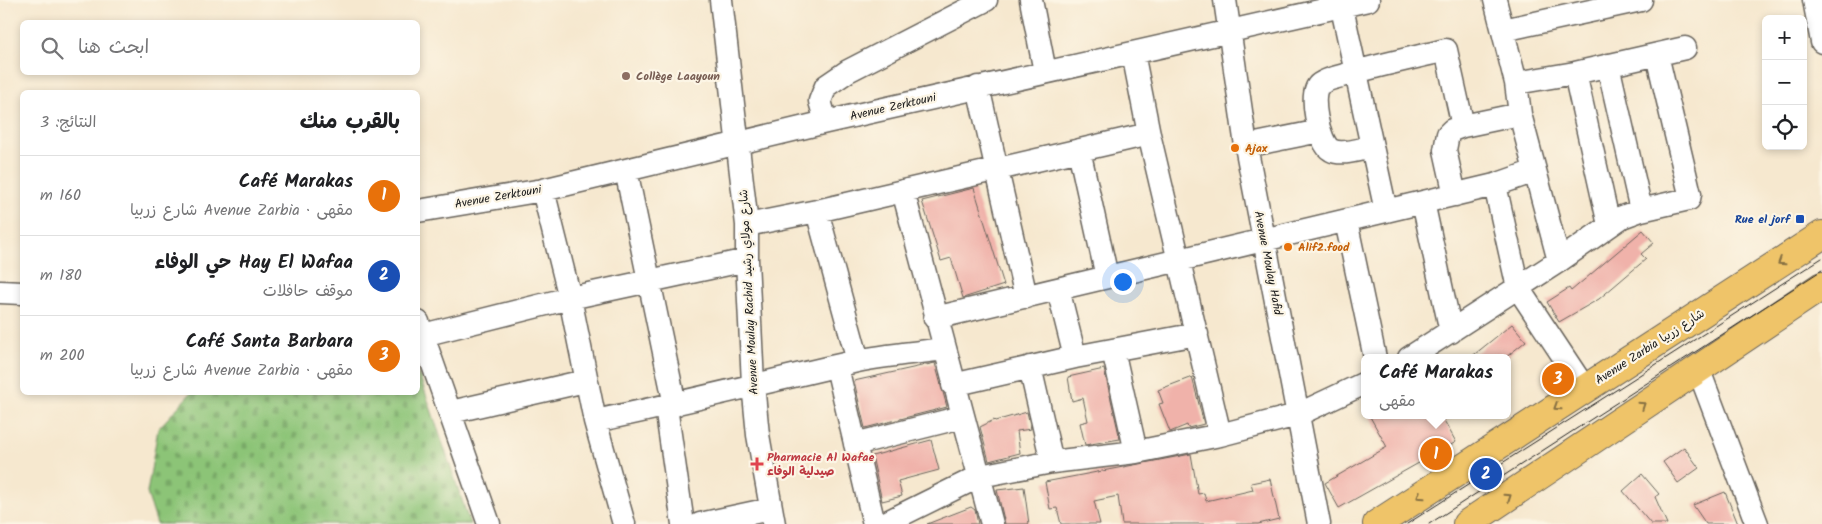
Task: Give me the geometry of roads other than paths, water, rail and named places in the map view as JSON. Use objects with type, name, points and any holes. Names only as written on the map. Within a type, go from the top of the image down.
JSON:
[{"type":"main road","name":"Avenue Zarbia شارع زربيا","points":[[1377,524],[1822,235]]},
{"type":"main road","points":[[1467,524],[1822,286]]},
{"type":"street","name":"Avenue Moulay Rachid شارع مولاي رشيد","points":[[721,0],[747,225],[747,260],[758,436],[772,517]]},
{"type":"street","points":[[826,122],[820,101],[826,86],[848,71],[986,0]]},
{"type":"street","points":[[1031,0],[1045,72]]},
{"type":"street","name":"Avenue Moulay Hafid","points":[[1225,0],[1246,146],[1319,524]]},
{"type":"street","name":"Avenue Zerktouni","points":[[420,211],[542,190],[978,87],[1342,8],[1368,0]]},
{"type":"street","points":[[1495,0],[1516,83],[1520,114],[1559,261]]},
{"type":"street","points":[[1503,30],[1641,0]]},
{"type":"street","points":[[1814,0],[1822,42]]},
{"type":"street","points":[[1342,8],[1386,211]]},
{"type":"street","points":[[1516,83],[1575,73],[1685,48]]},
{"type":"street","points":[[1372,147],[1337,152],[1329,149],[1324,144],[1315,104],[1315,89],[1322,82],[1446,50],[1463,126]]},
{"type":"street","points":[[1133,53],[1220,435]]},
{"type":"street","points":[[1415,354],[1559,261],[1609,225],[1641,210],[1687,200],[1690,197],[1657,54]]},
{"type":"street","points":[[1608,66],[1641,210]]},
{"type":"street","points":[[1575,73],[1609,225]]},
{"type":"street","points":[[978,87],[995,170],[1026,296]]},
{"type":"street","points":[[1455,195],[1445,142],[1452,130],[1520,114]]},
{"type":"street","points":[[1246,146],[1320,130]]},
{"type":"street","points":[[747,225],[818,211],[1150,134]]},
{"type":"street","points":[[1079,150],[1107,278]]},
{"type":"street","points":[[626,170],[671,406],[684,524]]},
{"type":"street","points":[[935,318],[1455,195],[1494,185],[1535,171]]},
{"type":"street","points":[[1494,185],[1518,288],[1585,389]]},
{"type":"street","points":[[542,190],[570,298],[585,381],[624,524]]},
{"type":"street","points":[[903,191],[935,318],[992,524]]},
{"type":"street","points":[[1423,202],[1450,332]]},
{"type":"street","points":[[818,211],[847,364],[855,444],[874,524]]},
{"type":"street","points":[[1346,221],[1373,354]]},
{"type":"street","points":[[489,524],[420,328],[747,260]]},
{"type":"street","points":[[1058,289],[1075,357]]},
{"type":"street","points":[[0,292],[20,293]]},
{"type":"street","points":[[953,385],[1075,357],[1197,334]]},
{"type":"street","points":[[595,421],[671,406],[754,384],[847,364],[944,349]]},
{"type":"street","points":[[1114,350],[1136,452]]},
{"type":"street","points":[[1030,367],[1052,462]]},
{"type":"street","points":[[1698,368],[1757,524]]},
{"type":"street","points":[[451,412],[585,381]]},
{"type":"street","points":[[883,524],[980,476],[1052,462],[1136,452],[1220,435],[1297,415],[1361,385]]},
{"type":"street","points":[[855,444],[962,417]]},
{"type":"street","points":[[700,524],[772,517]]},
{"type":"tram line","points":[[1407,524],[1822,258]]},
{"type":"tram line","points":[[1429,524],[1822,270]]},
{"type":"place","name":"Collège Laayoun","points":[[626,76]]},
{"type":"place","name":"Ajax","points":[[1235,148]]},
{"type":"place","name":"Rue el jorf","points":[[1800,219]]},
{"type":"place","name":"Alif2.food","points":[[1288,247]]},
{"type":"place","name":"Café Santa Barbara","points":[[1558,379]]},
{"type":"place","name":"Café Marakas","points":[[1436,454]]},
{"type":"place","name":"Pharmacie Al Wafae صيدلية الوفاء","points":[[757,464]]},
{"type":"place","name":"Hay El Wafaa حي الوفاء","points":[[1486,474]]}]
